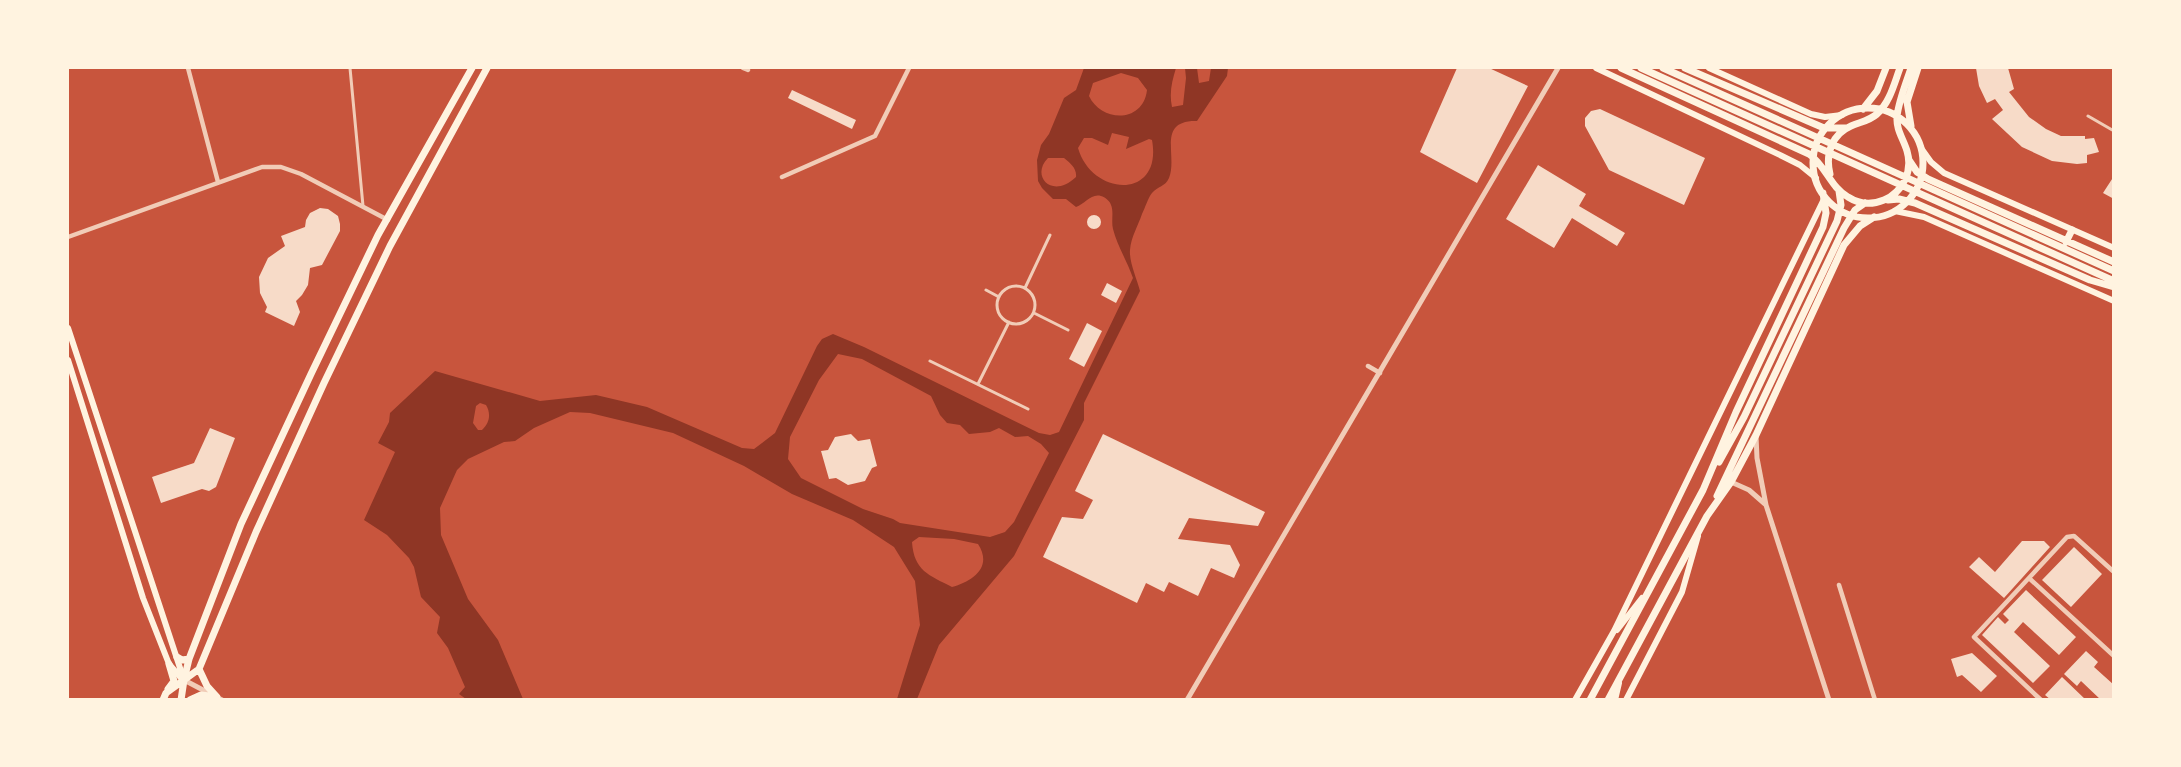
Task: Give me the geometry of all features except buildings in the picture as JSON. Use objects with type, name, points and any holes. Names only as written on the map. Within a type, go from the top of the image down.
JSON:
[{"type":"main road","points":[[181,699],[189,659],[241,524],[311,374],[388,220],[472,68]]},
{"type":"main road","points":[[165,696],[199,669],[256,532],[329,372],[390,246],[487,68]]},
{"type":"main road","points":[[1596,68],[1782,156],[1800,165],[1816,178]]},
{"type":"main road","points":[[1620,68],[1809,154],[1822,165],[1839,191],[1852,199],[1865,203],[1899,199],[1915,203],[2090,280],[2114,287]]},
{"type":"main road","points":[[1641,68],[2114,281]]},
{"type":"main road","points":[[1663,68],[2114,271]]},
{"type":"main road","points":[[1685,68],[1824,128],[1846,128],[1870,119],[1879,112],[1889,97],[1900,68]]},
{"type":"main road","points":[[1709,68],[1811,114],[1826,117],[1863,109],[1880,110],[1889,112],[1913,132]]},
{"type":"main road","points":[[1863,109],[1877,91],[1886,68]]},
{"type":"main road","points":[[1911,68],[1897,115],[1898,130],[1909,160],[1917,172],[2114,262]]},
{"type":"main road","points":[[1918,68],[1907,102],[1909,120],[1921,148],[1944,173],[2114,248]]},
{"type":"main road","points":[[1703,490],[1736,412],[1823,227],[1826,213],[1816,178],[1814,156],[1817,144],[1828,126],[1842,115]]},
{"type":"main road","points":[[1831,179],[1828,155],[1835,140],[1846,128]]},
{"type":"main road","points":[[1707,516],[1731,482],[1756,435],[1844,245],[1860,226],[1874,217],[1895,211],[1908,201],[1918,186],[1923,167],[1921,148]]},
{"type":"main road","points":[[1880,201],[1893,194],[1903,183],[1907,176],[1909,160]]},
{"type":"main road","points":[[1590,699],[1744,417],[1837,221],[1840,205],[1839,191]]},
{"type":"main road","points":[[1823,196],[1841,210],[1852,215],[1874,217]]},
{"type":"main road","points":[[1575,699],[1608,640],[1712,432],[1823,196]]},
{"type":"main road","points":[[1608,699],[1701,528],[1844,228],[1855,210],[1865,203]]},
{"type":"main road","points":[[1895,211],[1924,217],[2114,301]]},
{"type":"main road","points":[[2052,275],[2072,230]]},
{"type":"main road","points":[[68,328],[184,680]]},
{"type":"main road","points":[[68,360],[143,598],[174,681],[165,696]]},
{"type":"main road","points":[[1626,699],[1682,592],[1701,528]]},
{"type":"main road","points":[[1608,640],[1652,586]]},
{"type":"main road","points":[[177,657],[182,660],[189,659]]},
{"type":"main road","points":[[169,664],[184,680]]},
{"type":"main road","points":[[199,669],[207,686],[219,698]]},
{"type":"main road","points":[[1615,699],[1620,677]]},
{"type":"main road","points":[[190,699],[201,695],[219,698]]},
{"type":"street","points":[[188,68],[218,182]]},
{"type":"street","points":[[350,68],[363,207]]},
{"type":"street","points":[[782,177],[875,136],[909,68]]},
{"type":"street","points":[[1187,699],[1558,68]]},
{"type":"street","points":[[2088,116],[2114,131]]},
{"type":"street","points":[[68,237],[262,167],[281,167],[301,174],[388,220]]},
{"type":"street","points":[[1025,288],[1050,235]]},
{"type":"street","points":[[1013,286],[1025,288],[1033,296],[1034,313],[1020,324],[1009,322],[998,309],[999,297],[1013,286]]},
{"type":"street","points":[[986,290],[999,297]]},
{"type":"street","points":[[1034,313],[1068,330]]},
{"type":"street","points":[[978,384],[1009,322]]},
{"type":"street","points":[[930,361],[1029,409]]},
{"type":"street","points":[[1368,366],[1380,373]]},
{"type":"street","points":[[1756,435],[1757,458],[1766,505],[1829,699]]},
{"type":"street","points":[[1731,482],[1749,490],[1766,505]]},
{"type":"street","points":[[2041,699],[1974,637],[2067,537],[2074,536],[2114,572]]},
{"type":"street","points":[[2029,578],[2114,656]]},
{"type":"street","points":[[1839,585],[1875,699]]},
{"type":"street","points":[[184,680],[219,698]]},
{"type":"shaded area","points":[[1084,68],[1176,68],[1171,87],[1172,107],[1183,105],[1185,68],[1197,68],[1199,83],[1209,81],[1211,68],[1228,68],[1227,76],[1197,121],[1184,122],[1172,133],[1169,178],[1151,195],[1131,245],[1130,255],[1140,291],[1084,403],[1084,420],[1014,556],[939,645],[917,699],[897,699],[920,625],[915,581],[894,547],[853,520],[792,494],[744,466],[673,433],[590,413],[570,412],[534,428],[515,441],[504,442],[468,459],[457,470],[440,508],[441,535],[468,599],[498,640],[523,699],[466,699],[459,694],[465,687],[448,648],[437,633],[440,617],[421,597],[414,567],[409,558],[387,535],[364,520],[395,452],[378,443],[389,422],[390,413],[435,371],[540,401],[596,395],[647,407],[742,448],[754,449],[775,433],[817,346],[822,339],[833,334],[1039,433],[1050,435],[1059,432],[1133,278],[1115,235],[1112,226],[1112,208],[1106,198],[1097,195],[1076,207],[1066,199],[1053,199],[1038,181],[1037,160],[1041,145],[1049,134],[1064,98],[1076,90]],"holes":[[[1121,73],[1138,78],[1147,90],[1144,101],[1138,109],[1121,116],[1103,111],[1095,105],[1089,96],[1093,83]],[[1112,133],[1129,137],[1126,149],[1149,139],[1152,140],[1153,160],[1147,173],[1137,182],[1124,185],[1110,183],[1097,176],[1086,164],[1078,148],[1084,138],[1092,138],[1108,145]],[[1048,158],[1064,158],[1074,168],[1076,177],[1067,184],[1052,186],[1046,183],[1041,172]],[[838,354],[862,359],[931,396],[940,415],[947,423],[960,425],[969,434],[990,432],[999,428],[1015,437],[1028,436],[1041,444],[1049,453],[1014,522],[1005,532],[990,537],[900,523],[863,509],[801,478],[788,459],[790,437],[819,380]],[[480,403],[486,405],[489,411],[488,421],[482,430],[478,430],[473,423],[476,406]],[[919,537],[954,539],[978,544],[983,560],[982,566],[973,577],[952,587],[924,571],[919,566],[913,552],[912,542]]]}]
